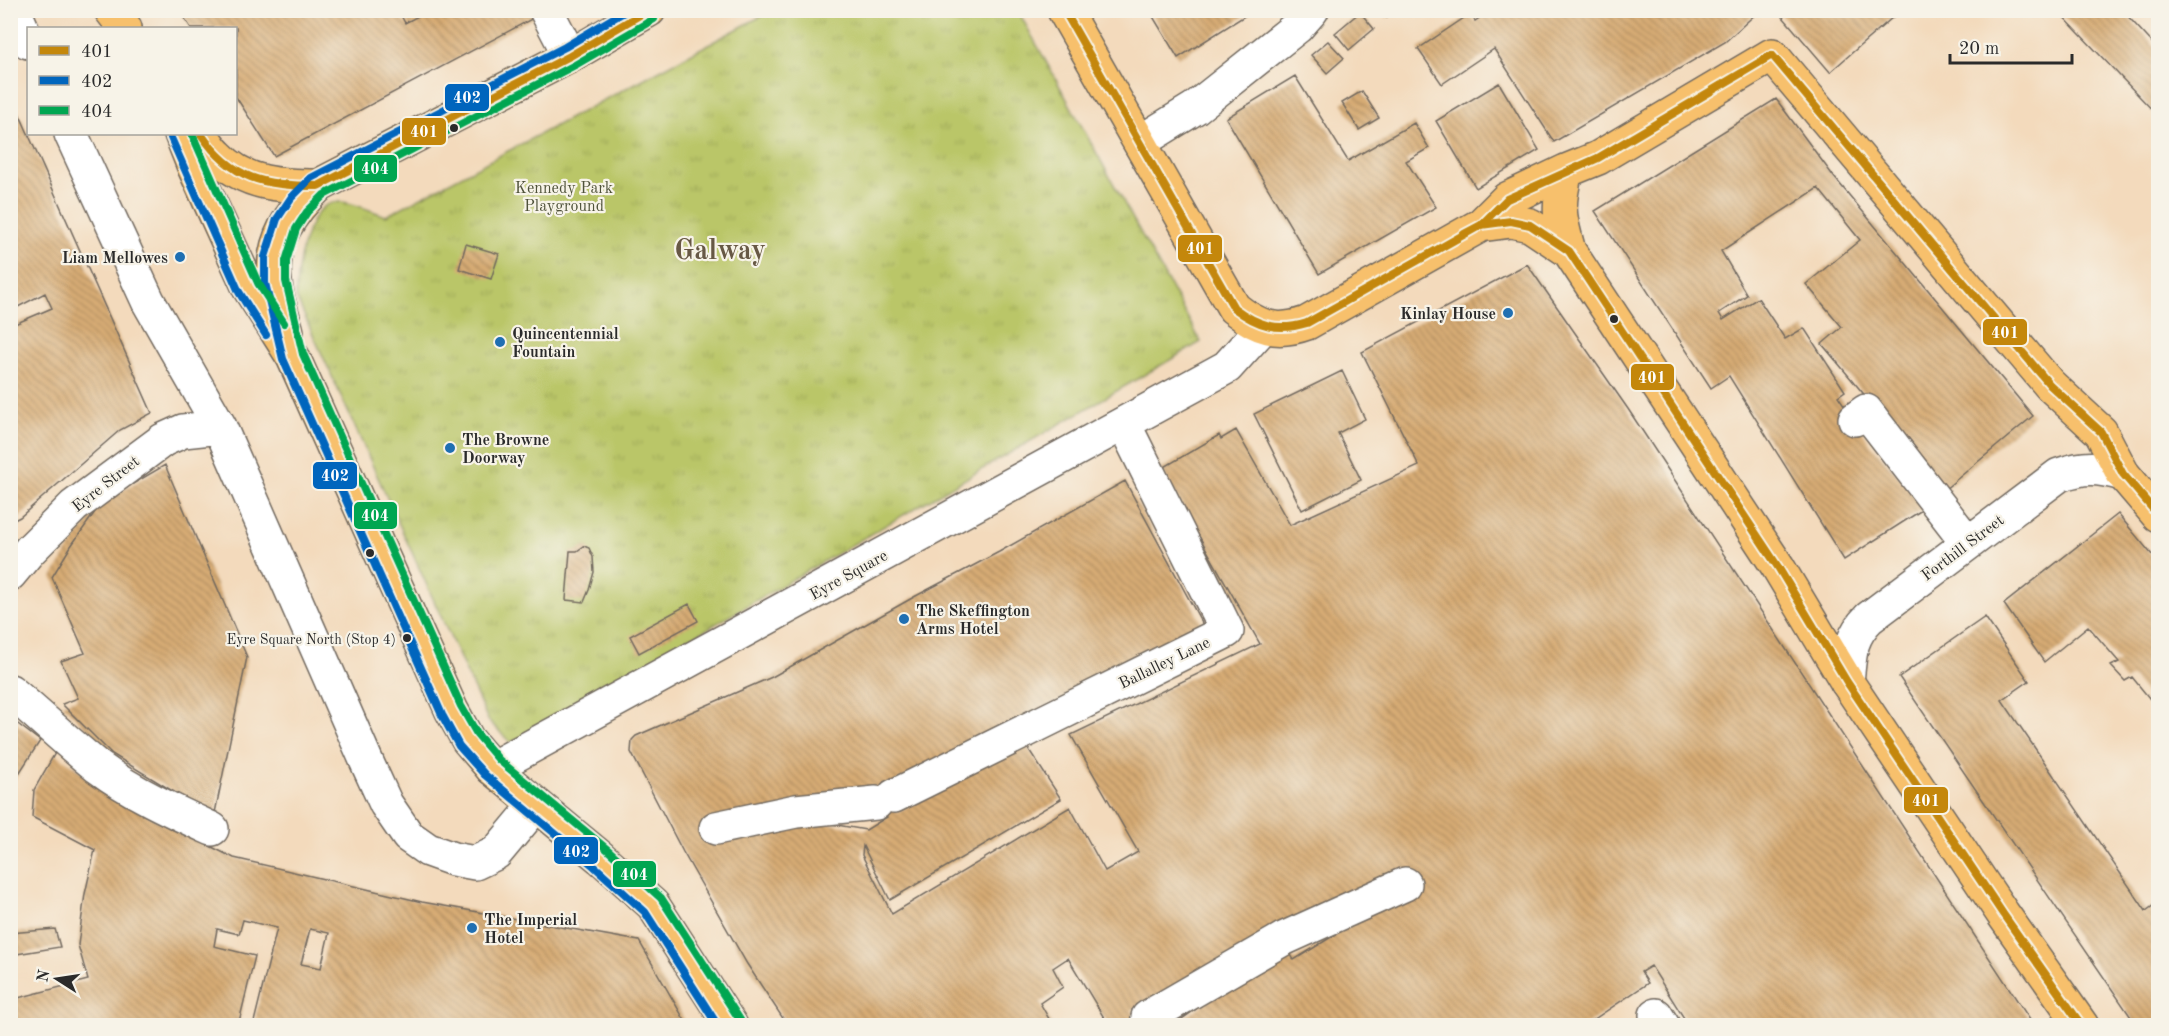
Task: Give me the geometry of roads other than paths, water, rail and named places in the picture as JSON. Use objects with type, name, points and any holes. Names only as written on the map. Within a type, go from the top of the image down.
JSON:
[{"type":"main road","points":[[111,10],[124,27]]},
{"type":"main road","points":[[293,357],[275,282],[275,260],[286,224],[299,205],[318,186],[570,56],[649,10]]},
{"type":"main road","points":[[1064,10],[1234,308],[1263,327],[1290,329],[1307,323],[1481,225],[1507,199],[1598,158],[1772,55],[1901,211],[2050,385],[2101,432],[2123,474],[2158,515]]},
{"type":"main road","points":[[181,135],[249,288],[293,357],[452,711],[468,740],[492,768],[602,858],[653,905],[731,1026]]},
{"type":"main road","points":[[202,135],[218,156],[238,173],[258,181],[284,186],[318,186]]},
{"type":"main road","points":[[1566,171],[1560,196],[1560,219],[1569,251],[1778,567],[1847,682],[1996,904],[2082,1026]]},
{"type":"main road","points":[[1481,225],[1511,221],[1530,225],[1569,251]]},
{"type":"street","points":[[14,10],[27,40]]},
{"type":"street","points":[[546,10],[570,56]]},
{"type":"street","points":[[1140,142],[1195,108],[1297,27],[1312,10]]},
{"type":"street","points":[[71,135],[148,300],[220,427],[386,804],[408,836],[428,850],[453,860],[475,863],[496,853],[536,805]]},
{"type":"street","name":"Eyre Square","points":[[492,768],[1227,368],[1263,327]]},
{"type":"street","points":[[1855,419],[1866,411],[1968,543]]},
{"type":"street","name":"Ballalley Lane","points":[[716,828],[796,811],[885,800],[1227,631],[1124,424]]},
{"type":"street","name":"Eyre Street","points":[[10,574],[30,550],[74,506],[163,440],[183,431],[220,427]]},
{"type":"street","name":"Forthill Street","points":[[1847,682],[1851,647],[1857,630],[1862,624],[1968,543],[2059,475],[2095,467],[2123,474]]},
{"type":"street","points":[[10,691],[99,767],[157,803],[212,829]]},
{"type":"street","points":[[1153,1026],[1148,1017],[1283,939],[1405,884]]},
{"type":"place","name":"Liam Mellowes","points":[[180,257]]},
{"type":"place","name":"Kinlay House","points":[[1508,313]]},
{"type":"place","name":"Quincentennial Fountain","points":[[500,342]]},
{"type":"place","name":"The Browne Doorway","points":[[450,448]]},
{"type":"place","name":"The Skeffington Arms Hotel","points":[[904,619]]},
{"type":"place","name":"Eyre Square North (Stop 4)","points":[[407,638]]},
{"type":"place","name":"The Imperial Hotel","points":[[472,928]]},
{"type":"district","name":"Galway","points":[[720,249]]},
{"type":"park label","name":"Kennedy Park Playground","points":[[564,196]]}]
